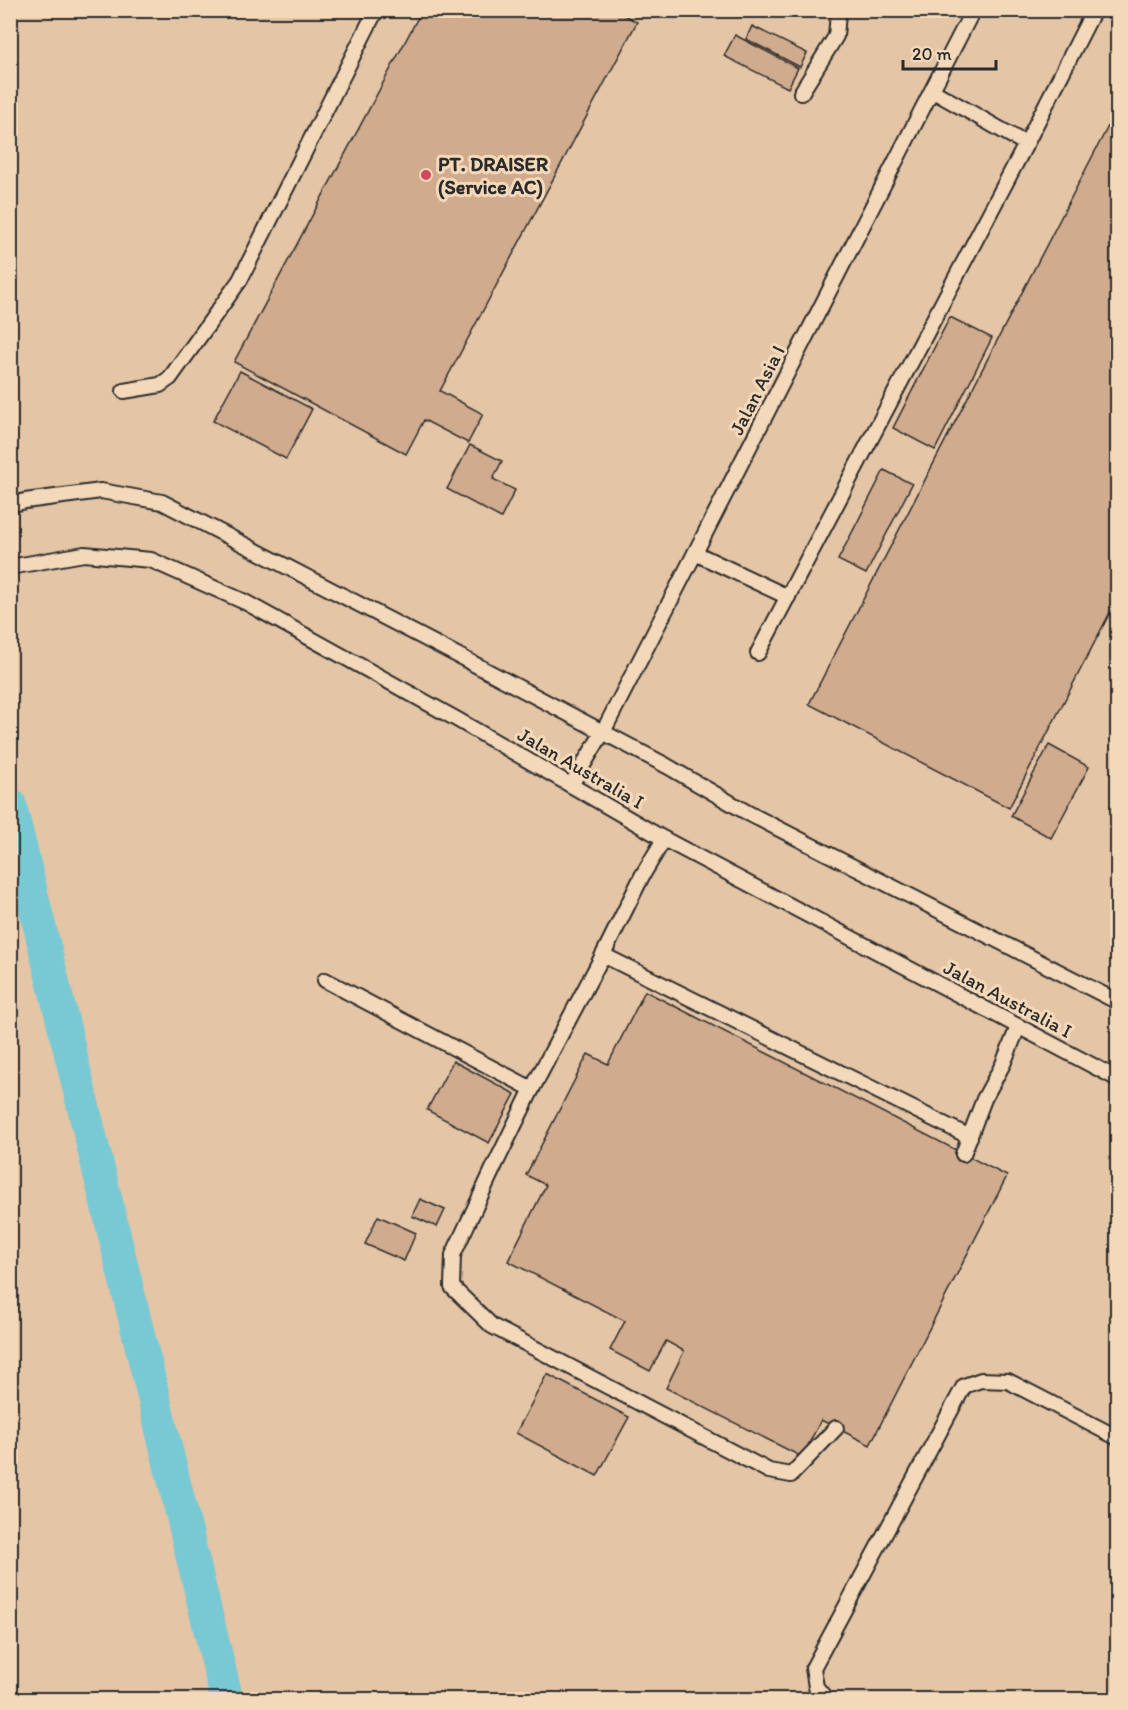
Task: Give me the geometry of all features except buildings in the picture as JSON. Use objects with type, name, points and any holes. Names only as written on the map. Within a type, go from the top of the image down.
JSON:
[{"type":"lane","points":[[124,391],[160,385],[170,378],[240,280],[376,10]]},
{"type":"lane","points":[[801,93],[836,36],[838,14],[835,10]]},
{"type":"lane","name":"Jalan Asia I","points":[[571,785],[603,732],[973,10]]},
{"type":"lane","points":[[758,653],[1094,10]]},
{"type":"lane","points":[[933,91],[1026,144]]},
{"type":"lane","name":"Jalan Australia I","points":[[10,505],[101,491],[162,502],[603,732],[748,813],[1118,1002]]},
{"type":"lane","points":[[695,553],[788,597]]},
{"type":"lane","name":"Jalan Australia I","points":[[10,567],[84,554],[151,560],[244,602],[664,839],[1118,1079]]},
{"type":"lane","points":[[664,839],[642,876],[532,1089],[453,1255],[452,1287],[492,1326],[769,1471],[791,1475],[836,1428]]},
{"type":"lane","points":[[603,955],[969,1137]]},
{"type":"lane","points":[[325,980],[532,1089]]},
{"type":"lane","points":[[963,1154],[984,1099],[1003,1064],[1018,1027]]},
{"type":"lane","points":[[827,1700],[816,1688],[813,1668],[964,1386],[981,1380],[1008,1381],[1118,1438]]},
{"type":"shaded area","points":[[11,11],[1117,11],[1117,1699],[11,1700]]},
{"type":"waterway","points":[[10,804],[227,1700]]},
{"type":"place","name":"PT. DRAISER (Service AC)","points":[[426,175]]}]
